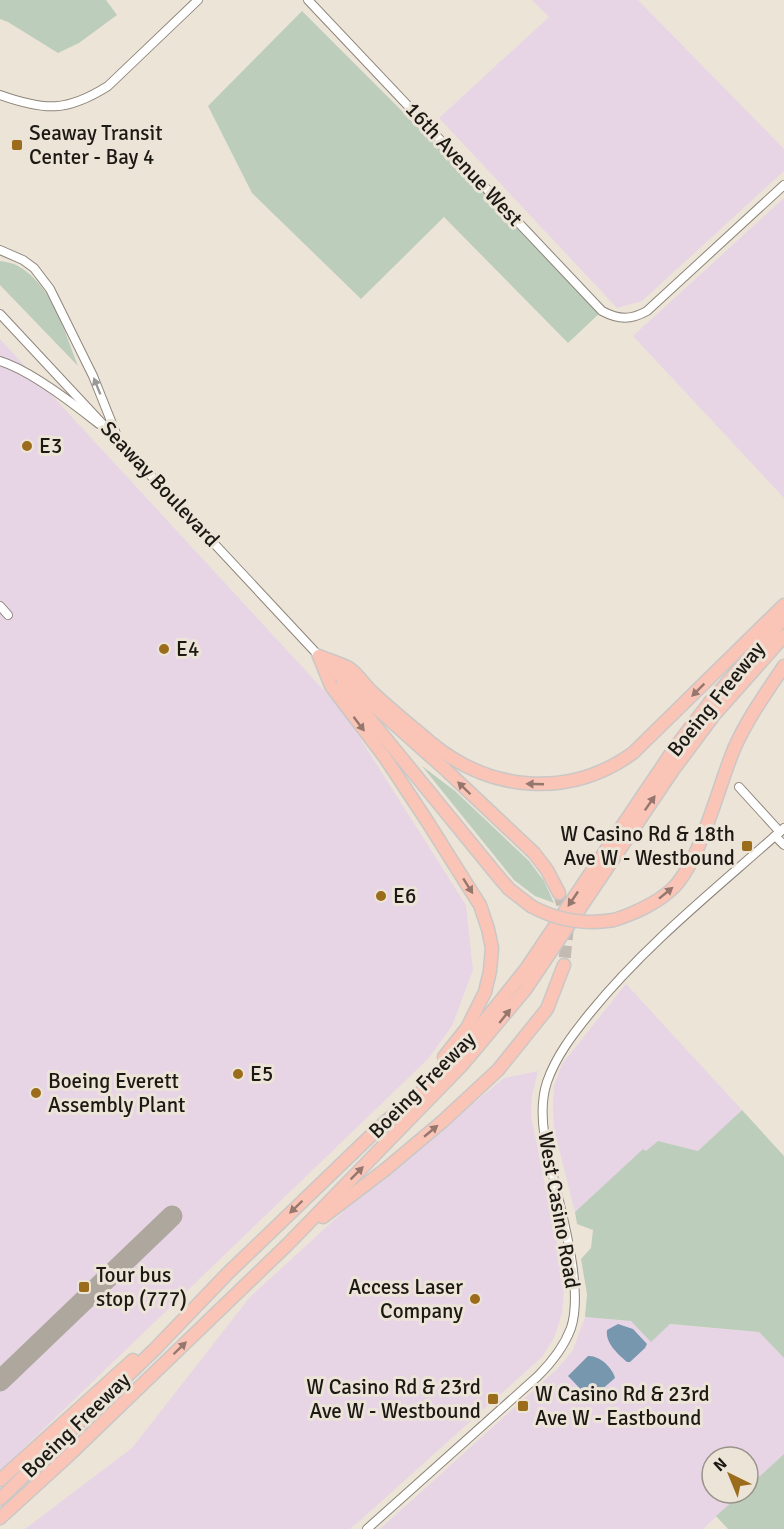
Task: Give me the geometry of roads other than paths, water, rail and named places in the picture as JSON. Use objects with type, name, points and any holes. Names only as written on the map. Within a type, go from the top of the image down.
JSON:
[{"type":"highway","points":[[319,656],[350,669],[372,692],[433,744],[476,770],[514,782],[561,783],[616,765],[633,753],[784,605]]},
{"type":"highway","name":"Boeing Freeway","points":[[0,1499],[154,1349],[227,1274],[384,1123],[426,1088],[502,1001],[676,746],[710,702],[784,618]]},
{"type":"highway","name":"Boeing Freeway","points":[[0,1518],[67,1457],[286,1245],[463,1064],[502,1019],[544,962],[673,770],[714,715],[784,636]]},
{"type":"highway","points":[[319,656],[534,853],[560,893]]},
{"type":"highway","points":[[319,656],[509,889],[531,906],[556,918],[591,923],[614,920],[636,913],[672,889],[684,874],[695,854],[735,748],[752,715],[784,666]]},
{"type":"highway","points":[[319,656],[331,686],[386,759],[471,891],[488,928],[492,948],[485,992],[467,1028],[384,1123]]},
{"type":"highway","points":[[286,1245],[386,1169],[476,1092],[498,1070],[547,1009],[564,965]]},
{"type":"highway","points":[[0,1480],[227,1274]]},
{"type":"highway","points":[[0,1527],[67,1457]]},
{"type":"street","points":[[0,95],[36,106],[54,107],[75,104],[91,97],[108,86],[198,0]]},
{"type":"street","name":"16th Avenue West","points":[[308,0],[602,311],[614,317],[635,318],[647,311],[784,185]]},
{"type":"street","points":[[0,250],[23,260],[34,268],[51,289],[93,376],[119,440]]},
{"type":"street","name":"Seaway Boulevard","points":[[0,314],[319,656]]},
{"type":"street","points":[[0,361],[8,363],[74,404],[119,440]]},
{"type":"street","points":[[0,606],[8,615]]},
{"type":"street","points":[[739,787],[780,832],[784,845]]},
{"type":"street","name":"West Casino Road","points":[[367,1529],[538,1376],[551,1363],[571,1327],[575,1307],[575,1281],[543,1133],[546,1085],[554,1066],[582,1023],[629,968],[780,832]]},
{"type":"water","points":[[618,1324],[633,1329],[647,1344],[630,1362],[616,1352],[608,1339],[607,1330]]},
{"type":"water","points":[[588,1356],[596,1357],[604,1362],[615,1378],[592,1398],[589,1398],[568,1376]]},
{"type":"tunnel","points":[[559,893],[568,926],[564,965]]},
{"type":"place","name":"Seaway Transit Center - Bay 4","points":[[17,145]]},
{"type":"place","name":"E3","points":[[27,446]]},
{"type":"place","name":"E4","points":[[164,649]]},
{"type":"place","name":"W Casino Rd & 18th Ave W - Westbound","points":[[747,846]]},
{"type":"place","name":"E6","points":[[381,896]]},
{"type":"place","name":"E5","points":[[238,1074]]},
{"type":"place","name":"Boeing Everett Assembly Plant","points":[[36,1093]]},
{"type":"place","name":"Tour bus stop (777)","points":[[84,1287]]},
{"type":"place","name":"Access Laser Company","points":[[475,1299]]},
{"type":"place","name":"W Casino Rd & 23rd Ave W - Westbound","points":[[493,1399]]},
{"type":"place","name":"W Casino Rd & 23rd Ave W - Eastbound","points":[[523,1406]]}]
